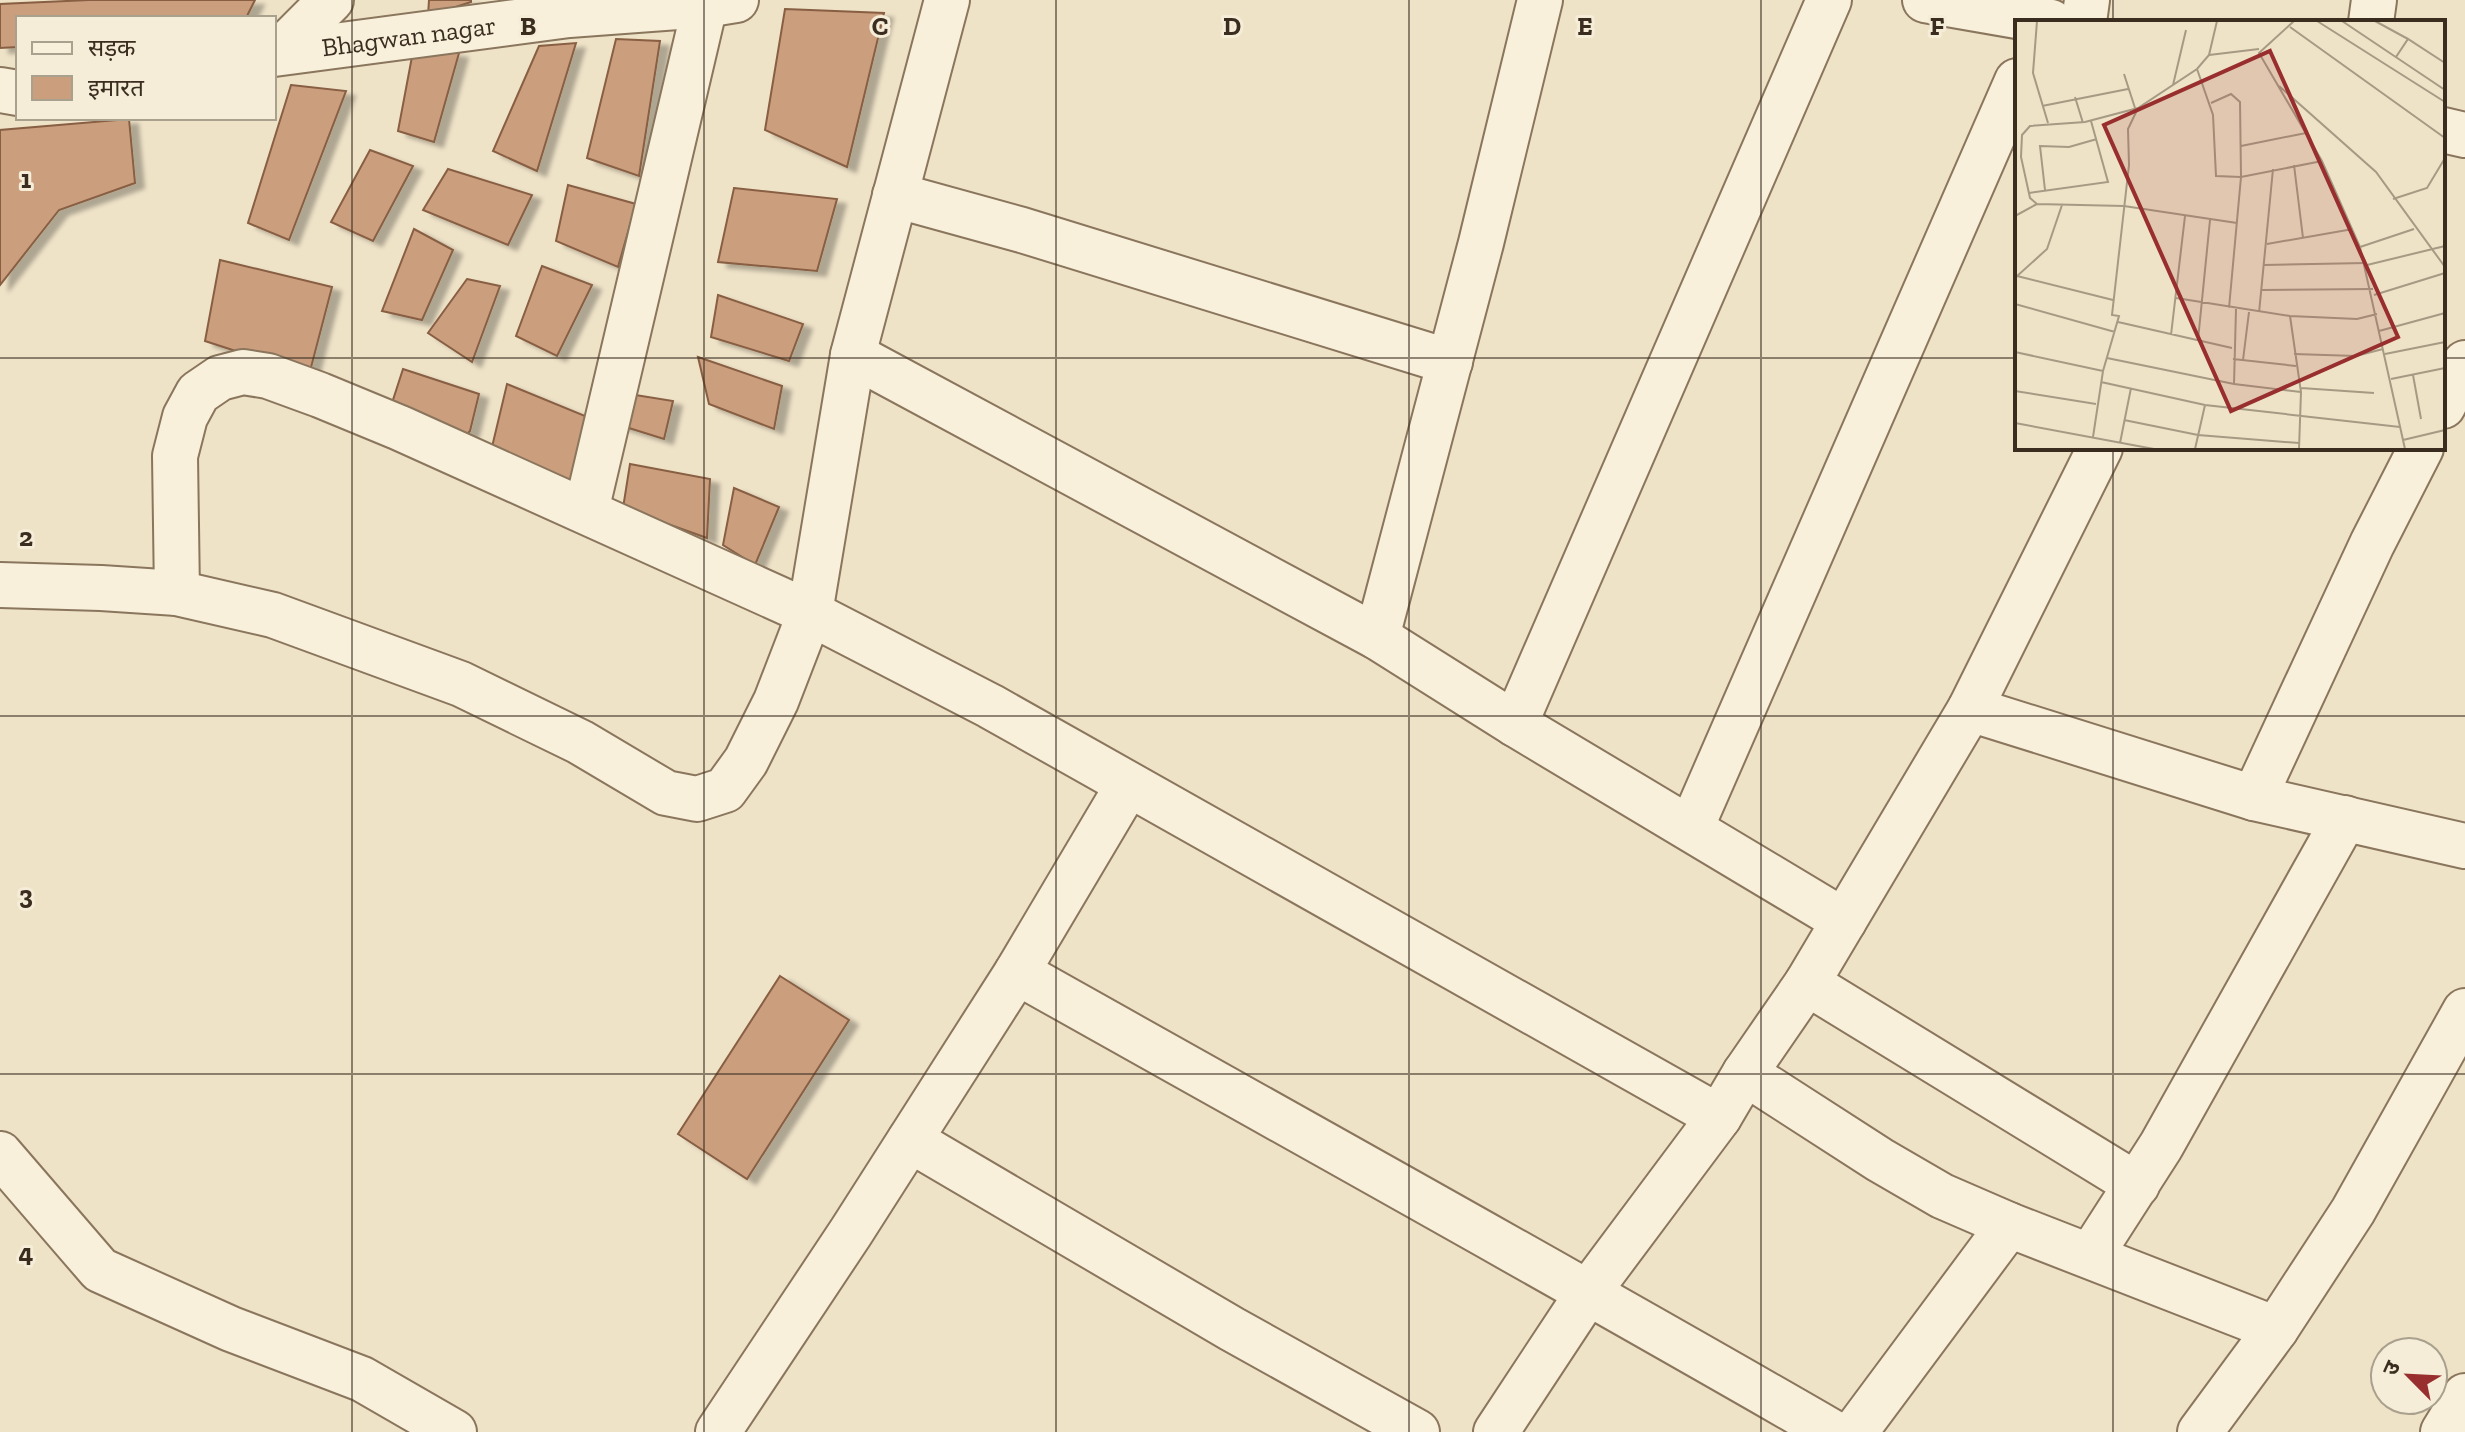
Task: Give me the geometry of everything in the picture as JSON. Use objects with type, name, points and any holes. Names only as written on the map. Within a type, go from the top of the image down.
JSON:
[{"type":"street","points":[[277,53],[331,0]]},
{"type":"street","points":[[0,585],[177,593],[273,615],[461,684],[580,742],[666,793],[697,799],[725,790],[746,761],[776,701],[810,613],[853,355],[947,0]]},
{"type":"street","points":[[1377,637],[1450,362],[1540,0]]},
{"type":"street","points":[[1515,724],[1829,0]]},
{"type":"street","points":[[1925,0],[2043,20]]},
{"type":"street","points":[[2058,20],[2087,0]]},
{"type":"street","points":[[2371,20],[2374,0]]},
{"type":"street","points":[[586,511],[720,3]]},
{"type":"street","name":"Bhagwan nagar","points":[[277,53],[569,15],[720,3]]},
{"type":"street","points":[[1691,828],[2015,86]]},
{"type":"street","points":[[2445,130],[2465,135]]},
{"type":"street","points":[[895,195],[1038,234],[1450,362]]},
{"type":"street","points":[[853,355],[1377,637],[1515,724],[1844,921]]},
{"type":"street","points":[[2445,402],[2465,363]]},
{"type":"street","points":[[177,593],[175,456],[185,417],[198,393],[220,378],[243,372],[268,376],[320,395],[586,511],[810,613],[990,706],[1719,1117]]},
{"type":"street","points":[[1496,1432],[1589,1291],[1719,1117],[1745,1073],[1807,983],[1970,709],[2099,450]]},
{"type":"street","points":[[2254,798],[2372,544],[2420,450]]},
{"type":"street","points":[[1970,709],[2254,798],[2465,846]]},
{"type":"street","points":[[718,1432],[1017,972],[1128,785]]},
{"type":"street","points":[[2091,1255],[2137,1185],[2345,818]]},
{"type":"street","points":[[1017,972],[1437,1210],[1589,1291],[1832,1432]]},
{"type":"street","points":[[1807,983],[2137,1185]]},
{"type":"street","points":[[2200,1432],[2276,1329],[2353,1211],[2465,1011]]},
{"type":"street","points":[[1745,1073],[1930,1189],[2009,1225],[2276,1329]]},
{"type":"street","points":[[910,1140],[1232,1329],[1417,1432]]},
{"type":"street","points":[[0,1154],[100,1270],[231,1329],[362,1379],[454,1432]]},
{"type":"street","points":[[1855,1432],[2009,1225]]},
{"type":"street","points":[[2443,1432],[2465,1396]]},
{"type":"building","points":[[89,0],[255,0],[247,16],[16,16],[16,47],[0,48],[0,4]]},
{"type":"building","points":[[429,0],[471,0],[471,2],[428,16]]},
{"type":"building","points":[[785,9],[884,13],[847,167],[765,130]]},
{"type":"building","points":[[616,39],[660,41],[639,176],[587,158]]},
{"type":"building","points":[[576,43],[537,171],[493,151],[539,46]]},
{"type":"building","points":[[414,46],[459,53],[434,142],[398,131]]},
{"type":"building","points":[[291,85],[346,91],[289,240],[248,223]]},
{"type":"building","points":[[129,120],[135,183],[59,210],[0,285],[0,130]]},
{"type":"building","points":[[370,150],[413,166],[373,241],[331,222]]},
{"type":"building","points":[[448,169],[532,195],[508,245],[423,210]]},
{"type":"building","points":[[568,185],[636,204],[618,267],[556,241]]},
{"type":"building","points":[[734,188],[837,199],[817,271],[718,262]]},
{"type":"building","points":[[414,229],[453,250],[422,320],[382,311]]},
{"type":"building","points":[[220,260],[332,287],[309,375],[205,341]]},
{"type":"building","points":[[542,266],[592,285],[557,356],[516,336]]},
{"type":"building","points":[[467,279],[500,286],[472,362],[428,333]]},
{"type":"building","points":[[718,295],[803,324],[789,361],[711,337]]},
{"type":"building","points":[[698,357],[782,386],[774,429],[709,404]]},
{"type":"building","points":[[403,369],[479,394],[470,431],[465,436],[392,403]]},
{"type":"building","points":[[507,384],[590,418],[570,493],[492,447]]},
{"type":"building","points":[[623,393],[673,401],[664,439],[613,423]]},
{"type":"building","points":[[630,464],[710,479],[707,538],[623,508]]},
{"type":"building","points":[[734,488],[779,507],[755,565],[723,545]]},
{"type":"building","points":[[780,976],[849,1020],[747,1179],[678,1134]]}]
